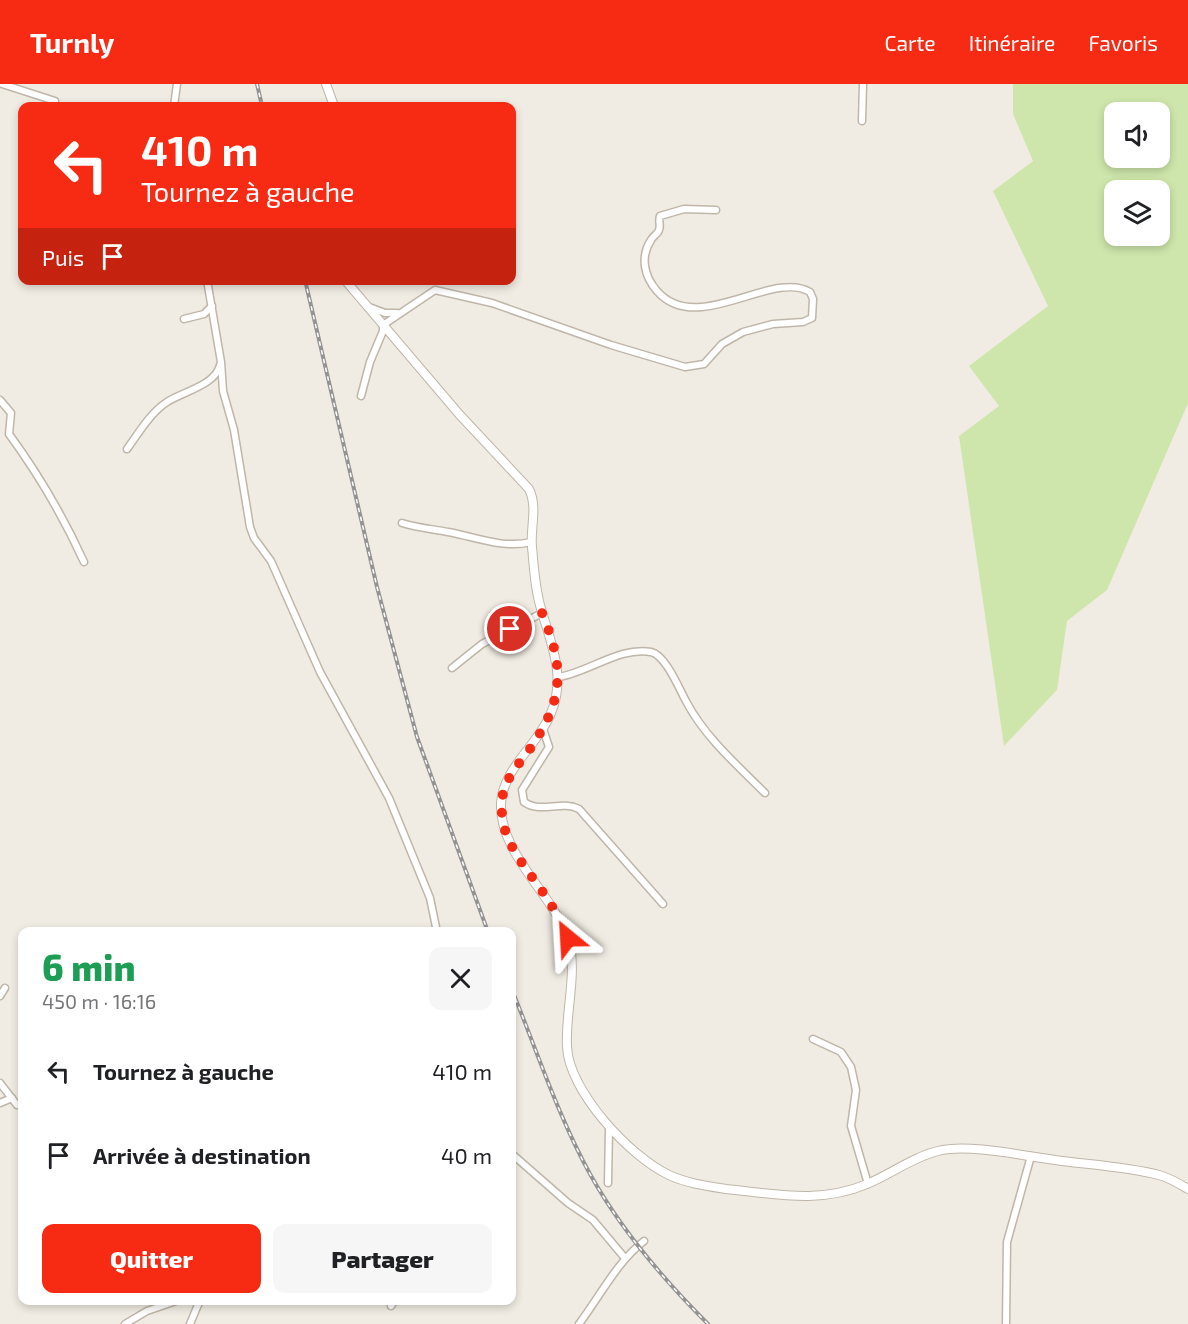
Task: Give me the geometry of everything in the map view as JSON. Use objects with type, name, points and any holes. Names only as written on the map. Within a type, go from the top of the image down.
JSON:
[{"type":"street","points":[[2,84],[55,100]]},
{"type":"street","points":[[175,102],[177,84]]},
{"type":"street","points":[[326,84],[333,102]]},
{"type":"street","points":[[862,121],[863,84]]},
{"type":"street","points":[[383,325],[431,292],[439,291],[492,303],[611,345],[685,367],[704,364],[722,344],[742,332],[812,318],[813,299],[810,292],[797,286],[715,305],[676,304],[665,300],[653,286],[644,270],[644,257],[651,240],[659,232],[660,216],[684,209],[716,210]]},
{"type":"street","points":[[208,285],[221,362],[223,392],[234,430],[250,527],[254,538],[271,561],[320,672],[389,798],[430,898],[436,927]]},
{"type":"street","points":[[349,285],[459,414],[529,489],[533,498],[531,542],[542,613],[560,677],[557,695],[543,729],[506,782],[501,800],[502,815],[513,849],[547,898],[568,938],[572,959],[568,1056],[573,1074],[609,1128],[665,1173],[681,1180],[714,1187],[818,1198],[868,1184],[925,1155],[939,1150],[952,1149],[1031,1156],[1147,1172],[1175,1180],[1188,1189]]},
{"type":"street","points":[[365,305],[385,313],[398,314]]},
{"type":"street","points":[[184,319],[204,314],[212,306]]},
{"type":"street","points":[[361,396],[383,325]]},
{"type":"street","points":[[127,449],[164,403],[190,388],[202,385],[219,371],[221,362]]},
{"type":"street","points":[[0,400],[11,413],[9,434],[60,510],[84,562]]},
{"type":"street","points":[[402,523],[423,530],[448,532],[514,546],[531,542]]},
{"type":"street","points":[[452,668],[482,644],[542,613]]},
{"type":"street","points":[[560,677],[572,675],[623,653],[651,652],[660,658],[688,706],[719,746],[765,794]]},
{"type":"street","points":[[543,729],[549,747],[522,790],[524,802],[535,807],[567,805],[579,809],[663,904]]},
{"type":"street","points":[[0,996],[5,988]]},
{"type":"street","points":[[813,1039],[841,1052],[851,1067],[856,1090],[852,1132],[868,1184]]},
{"type":"street","points":[[0,1083],[17,1106]]},
{"type":"street","points":[[0,1103],[12,1098]]},
{"type":"street","points":[[608,1183],[609,1128]]},
{"type":"street","points":[[1006,1324],[1007,1242],[1031,1156]]},
{"type":"street","points":[[516,1158],[568,1203],[593,1220],[624,1257]]},
{"type":"street","points":[[579,1324],[612,1280],[624,1257],[644,1241]]},
{"type":"street","points":[[125,1324],[147,1311],[164,1305]]},
{"type":"street","points":[[190,1324],[198,1305]]},
{"type":"green space","points":[[1013,84],[1188,84],[1188,403],[1107,590],[1067,621],[1057,690],[1004,746],[959,436],[999,406],[969,366],[1048,306],[993,191],[1033,161],[1013,114]]},
{"type":"railway","points":[[257,84],[261,102]]},
{"type":"railway","points":[[306,285],[377,587],[417,737],[486,927]]},
{"type":"railway","points":[[516,1000],[578,1152],[602,1195],[644,1253],[708,1324]]},
{"type":"route","points":[[510,629],[542,613],[560,677],[557,695],[543,729],[506,782],[501,800],[503,826],[513,849],[547,898],[568,938]]}]
